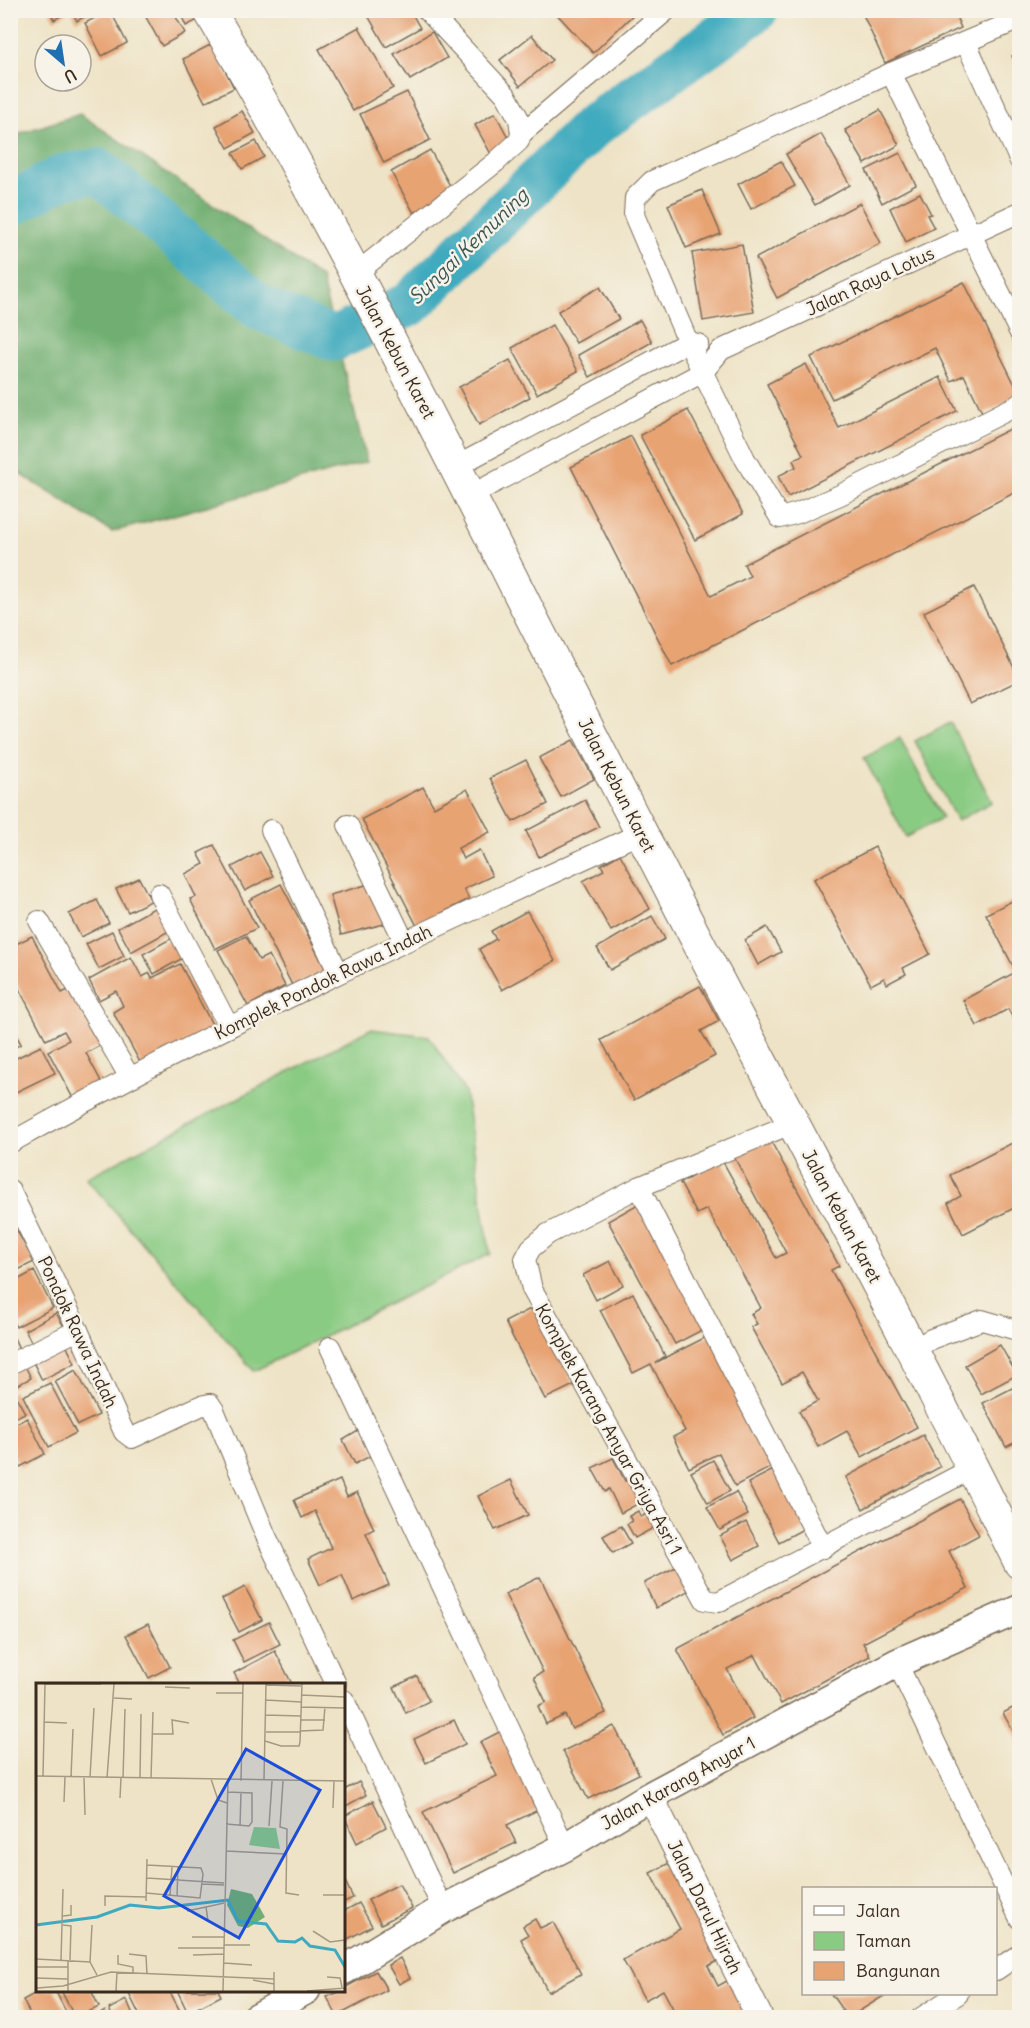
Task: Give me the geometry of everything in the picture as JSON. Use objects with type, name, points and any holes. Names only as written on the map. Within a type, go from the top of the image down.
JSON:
[{"type":"main road","name":"Jalan Kebun Karet","points":[[209,10],[264,103],[388,334],[641,833],[973,1468],[1020,1563]]},
{"type":"main road","name":"Jalan Karang Anyar 1","points":[[345,1969],[443,1909],[565,1847],[650,1796],[897,1663],[1020,1609]]},
{"type":"main road","points":[[256,2018],[302,1992]]},
{"type":"street","points":[[427,10],[506,95],[519,119],[522,134]]},
{"type":"street","points":[[360,284],[513,147],[522,134],[668,10]]},
{"type":"street","points":[[1020,19],[891,73],[652,181],[640,190],[635,198],[634,215],[688,342],[745,459],[780,518],[840,495],[1020,404]]},
{"type":"street","points":[[966,43],[1020,161]]},
{"type":"street","points":[[891,73],[1020,333]]},
{"type":"street","name":"Jalan Raya Lotus","points":[[721,350],[1020,212]]},
{"type":"street","points":[[455,467],[688,342],[721,350],[703,372],[471,495]]},
{"type":"street","points":[[348,825],[404,941]]},
{"type":"street","points":[[271,830],[338,972]]},
{"type":"street","name":"Komplek Pondok Rawa Indah","points":[[10,1143],[129,1077],[338,972],[641,833]]},
{"type":"street","points":[[159,894],[229,1027]]},
{"type":"street","points":[[39,921],[129,1077]]},
{"type":"street","name":"Komplek Karang Anyar Griya Asri 1","points":[[793,1123],[639,1187],[548,1234],[531,1248],[525,1259],[532,1289],[705,1600],[718,1602],[973,1468]]},
{"type":"street","points":[[639,1187],[823,1548]]},
{"type":"street","name":"Pondok Rawa Indah","points":[[10,1190],[17,1218],[78,1330],[124,1432],[132,1438],[200,1406],[210,1404],[214,1410],[266,1536],[336,1683]]},
{"type":"street","points":[[912,1351],[932,1339],[982,1320],[1020,1330]]},
{"type":"street","points":[[10,1364],[78,1330]]},
{"type":"street","points":[[330,1347],[565,1847]]},
{"type":"street","points":[[897,1663],[1020,1919]]},
{"type":"street","points":[[345,1702],[443,1909]]},
{"type":"street","name":"Jalan Darul Hijrah","points":[[650,1796],[760,2018]]},
{"type":"street","points":[[997,1969],[1020,1954]]},
{"type":"street","points":[[921,2018],[956,1995]]},
{"type":"green space","points":[[80,114],[321,278],[367,462],[112,532],[11,468],[11,136]]},
{"type":"green space","points":[[950,722],[992,802],[957,821],[915,741]]},
{"type":"green space","points":[[900,738],[942,818],[906,837],[864,758]]},
{"type":"green space","points":[[370,1029],[429,1036],[465,1092],[490,1254],[254,1371],[86,1178]]},
{"type":"building","points":[[49,10],[67,10],[68,12],[54,20]]},
{"type":"building","points":[[71,10],[96,10],[77,21]]},
{"type":"building","points":[[110,10],[127,43],[102,56],[93,39],[93,33],[90,33],[85,23]]},
{"type":"building","points":[[142,10],[172,10],[185,33],[162,46]]},
{"type":"building","points":[[179,10],[198,10],[202,18],[186,26]]},
{"type":"building","points":[[369,10],[410,10],[420,28],[386,47],[366,12]]},
{"type":"building","points":[[553,10],[638,10],[593,53]]},
{"type":"building","points":[[861,10],[953,10],[961,28],[885,63]]},
{"type":"building","points":[[359,27],[393,88],[353,111],[319,49]]},
{"type":"building","points":[[432,32],[447,58],[410,80],[394,54]]},
{"type":"building","points":[[532,35],[552,60],[520,86],[500,60]]},
{"type":"building","points":[[212,44],[234,88],[205,102],[183,59]]},
{"type":"building","points":[[1020,53],[1020,71],[1012,56]]},
{"type":"building","points":[[407,92],[430,140],[384,163],[360,114]]},
{"type":"building","points":[[880,110],[899,145],[865,164],[845,130]]},
{"type":"building","points":[[242,111],[255,133],[228,148],[216,126]]},
{"type":"building","points":[[495,113],[511,143],[491,154],[475,125]]},
{"type":"building","points":[[821,134],[850,185],[815,205],[786,154]]},
{"type":"building","points":[[256,141],[264,157],[242,169],[233,153]]},
{"type":"building","points":[[430,150],[453,191],[414,213],[391,172]]},
{"type":"building","points":[[900,153],[916,185],[882,203],[866,170]]},
{"type":"building","points":[[781,161],[795,186],[751,209],[738,184]]},
{"type":"building","points":[[702,190],[721,234],[686,248],[668,205]]},
{"type":"building","points":[[920,193],[931,214],[927,215],[934,228],[906,242],[890,208]]},
{"type":"building","points":[[860,203],[881,243],[777,298],[756,258]]},
{"type":"building","points":[[742,244],[754,312],[703,321],[692,253]]},
{"type":"building","points":[[964,282],[1020,395],[983,414],[964,375],[951,381],[935,348],[832,399],[811,357]]},
{"type":"building","points":[[600,287],[619,319],[576,343],[558,311]]},
{"type":"building","points":[[640,320],[652,342],[590,377],[578,355]]},
{"type":"building","points":[[552,325],[578,371],[537,394],[512,348]]},
{"type":"building","points":[[510,360],[530,397],[479,425],[459,387]]},
{"type":"building","points":[[806,364],[839,428],[940,377],[957,411],[788,497],[778,476],[796,467],[793,460],[803,455],[767,384]]},
{"type":"building","points":[[688,410],[743,514],[695,540],[640,435]]},
{"type":"building","points":[[1020,424],[1020,490],[672,666],[571,467],[631,436],[711,596],[750,576],[744,564]]},
{"type":"building","points":[[974,587],[1020,680],[970,704],[924,612]]},
{"type":"building","points":[[573,740],[594,779],[561,797],[539,758]]},
{"type":"building","points":[[526,760],[548,804],[513,822],[490,778]]},
{"type":"building","points":[[423,787],[434,807],[467,789],[490,832],[458,848],[463,859],[479,850],[492,876],[464,889],[469,899],[417,926],[362,819]]},
{"type":"building","points":[[585,800],[599,827],[539,857],[526,831]]},
{"type":"building","points":[[214,845],[257,928],[215,949],[190,899],[196,897],[185,874],[204,864],[198,853]]},
{"type":"building","points":[[875,847],[930,954],[903,968],[906,974],[887,984],[884,978],[871,985],[814,879]]},
{"type":"building","points":[[260,852],[273,876],[245,891],[232,867]]},
{"type":"building","points":[[620,854],[650,909],[611,931],[583,881],[604,870],[601,865]]},
{"type":"building","points":[[139,878],[151,901],[128,912],[116,889]]},
{"type":"building","points":[[373,883],[384,924],[341,935],[330,895]]},
{"type":"building","points":[[281,884],[326,970],[293,987],[249,900]]},
{"type":"building","points":[[1020,897],[1020,1031],[1008,1009],[977,1026],[963,1000],[1016,972],[986,914]]},
{"type":"building","points":[[97,900],[109,923],[81,937],[69,914]]},
{"type":"building","points":[[156,907],[169,931],[131,952],[118,928]]},
{"type":"building","points":[[527,911],[555,961],[502,990],[479,949],[496,939],[491,931]]},
{"type":"building","points":[[652,916],[665,939],[610,970],[597,948]]},
{"type":"building","points":[[767,927],[781,952],[758,965],[745,940]]},
{"type":"building","points":[[112,931],[124,956],[99,969],[86,944]]},
{"type":"building","points":[[32,936],[62,993],[74,987],[103,1044],[86,1053],[104,1087],[75,1102],[48,1051],[69,1040],[64,1031],[46,1040],[15,981],[10,982],[10,947]]},
{"type":"building","points":[[246,936],[259,960],[269,955],[285,986],[248,1006],[218,950]]},
{"type":"building","points":[[172,938],[183,958],[154,974],[143,954]]},
{"type":"building","points":[[131,957],[142,977],[150,973],[152,978],[180,964],[214,1028],[142,1066],[113,1012],[123,1006],[116,991],[99,1000],[89,980]]},
{"type":"building","points":[[700,986],[719,1021],[701,1031],[715,1056],[634,1100],[601,1040]]},
{"type":"building","points":[[10,1024],[21,1044],[10,1050]]},
{"type":"building","points":[[41,1046],[55,1073],[14,1093],[10,1086],[10,1061]]},
{"type":"building","points":[[768,1136],[839,1266],[831,1270],[917,1427],[862,1457],[847,1431],[818,1447],[799,1411],[818,1401],[802,1372],[782,1383],[751,1327],[757,1324],[751,1314],[761,1308],[707,1209],[697,1214],[680,1183],[722,1160],[776,1258],[786,1253],[733,1155]]},
{"type":"building","points":[[1020,1139],[1020,1205],[963,1234],[948,1203],[961,1196],[950,1175]]},
{"type":"building","points":[[640,1203],[708,1327],[675,1344],[608,1221]]},
{"type":"building","points":[[15,1227],[34,1262],[10,1274],[10,1229]]},
{"type":"building","points":[[610,1261],[623,1285],[596,1300],[583,1275]]},
{"type":"building","points":[[34,1271],[53,1308],[16,1327],[10,1316],[10,1284]]},
{"type":"building","points":[[633,1293],[665,1356],[655,1363],[712,1334],[777,1464],[735,1486],[719,1453],[689,1468],[673,1437],[685,1431],[651,1364],[633,1373],[600,1310]]},
{"type":"building","points":[[534,1307],[574,1385],[545,1399],[505,1322]]},
{"type":"building","points":[[56,1313],[64,1327],[32,1343],[25,1330]]},
{"type":"building","points":[[14,1338],[20,1351],[10,1356],[10,1340]]},
{"type":"building","points":[[64,1341],[75,1363],[42,1380],[31,1358]]},
{"type":"building","points":[[1000,1345],[1017,1375],[981,1394],[965,1365]]},
{"type":"building","points":[[23,1362],[31,1378],[10,1389],[10,1368]]},
{"type":"building","points":[[76,1370],[99,1415],[78,1425],[55,1381]]},
{"type":"building","points":[[50,1383],[76,1433],[49,1447],[23,1396]]},
{"type":"building","points":[[1020,1384],[1020,1440],[1006,1447],[983,1403]]},
{"type":"building","points":[[13,1391],[25,1413],[10,1420],[10,1392]]},
{"type":"building","points":[[27,1418],[45,1454],[20,1467],[10,1449],[10,1426]]},
{"type":"building","points":[[363,1428],[376,1453],[355,1464],[343,1440]]},
{"type":"building","points":[[923,1435],[940,1467],[863,1509],[846,1477]]},
{"type":"building","points":[[613,1458],[625,1481],[629,1479],[641,1502],[621,1513],[609,1489],[605,1492],[592,1468]]},
{"type":"building","points":[[713,1460],[730,1491],[708,1503],[691,1472]]},
{"type":"building","points":[[779,1467],[809,1526],[779,1542],[748,1483]]},
{"type":"building","points":[[340,1480],[347,1497],[357,1492],[374,1529],[366,1533],[389,1585],[353,1601],[342,1575],[320,1585],[308,1559],[331,1548],[315,1511],[302,1518],[294,1500]]},
{"type":"building","points":[[511,1480],[528,1515],[495,1530],[478,1496]]},
{"type":"building","points":[[736,1492],[748,1515],[720,1530],[707,1507]]},
{"type":"building","points":[[960,1499],[979,1535],[949,1551],[968,1588],[863,1643],[870,1656],[781,1704],[755,1655],[727,1669],[753,1718],[723,1735],[677,1649]]},
{"type":"building","points":[[638,1511],[641,1517],[650,1512],[657,1526],[635,1538],[627,1524],[632,1521],[629,1516]]},
{"type":"building","points":[[746,1522],[759,1546],[733,1560],[720,1536]]},
{"type":"building","points":[[621,1526],[631,1543],[613,1553],[603,1536]]},
{"type":"building","points":[[676,1567],[688,1591],[656,1608],[644,1583]]},
{"type":"building","points":[[540,1577],[606,1713],[572,1729],[565,1715],[546,1724],[538,1706],[546,1702],[534,1677],[543,1672],[505,1594]]},
{"type":"building","points":[[245,1587],[262,1620],[239,1632],[222,1599]]},
{"type":"building","points":[[269,1622],[280,1644],[244,1662],[233,1640]]},
{"type":"building","points":[[148,1624],[170,1667],[149,1678],[126,1635]]},
{"type":"building","points":[[275,1651],[291,1683],[239,1683],[234,1673]]},
{"type":"building","points":[[417,1676],[429,1701],[406,1713],[394,1687]]},
{"type":"building","points":[[1020,1704],[1020,1744],[1003,1713]]},
{"type":"building","points":[[454,1720],[465,1744],[426,1763],[414,1739]]},
{"type":"building","points":[[614,1726],[639,1774],[588,1799],[563,1751]]},
{"type":"building","points":[[503,1730],[542,1808],[507,1825],[516,1843],[453,1873],[423,1812],[497,1776],[480,1742]]},
{"type":"building","points":[[359,1782],[366,1795],[345,1806],[345,1789]]},
{"type":"building","points":[[373,1801],[386,1827],[357,1843],[345,1815]]},
{"type":"building","points":[[675,1860],[727,1956],[708,1966],[718,1986],[736,1976],[759,2018],[678,2018],[663,1990],[645,2000],[623,1960],[680,1929],[650,1873]]},
{"type":"building","points":[[345,1881],[353,1898],[345,1902]]},
{"type":"building","points":[[399,1884],[412,1908],[381,1924],[368,1900]]},
{"type":"building","points":[[359,1903],[372,1926],[345,1940],[345,1910]]},
{"type":"building","points":[[535,1919],[540,1928],[553,1922],[581,1974],[548,1992],[521,1939],[528,1935],[523,1926]]},
{"type":"building","points":[[400,1958],[410,1978],[399,1984],[388,1965]]},
{"type":"building","points":[[376,1971],[387,1990],[337,2016],[327,1997],[345,1992],[345,1987]]},
{"type":"building","points":[[37,1992],[56,1992],[69,2018],[32,2018],[23,2000]]},
{"type":"building","points":[[62,1992],[92,1992],[99,2007],[75,2018]]},
{"type":"building","points":[[128,1992],[170,1992],[182,2015],[176,2018],[141,2018]]},
{"type":"building","points":[[178,1992],[219,1992],[221,1996],[188,2013]]},
{"type":"building","points":[[832,1995],[885,1995],[848,2018]]},
{"type":"building","points":[[126,2000],[135,2018],[113,2018],[109,2009]]},
{"type":"building","points":[[105,2011],[108,2018],[93,2018]]},
{"type":"waterway","name":"Sungai Kemuning","points":[[10,205],[64,176],[99,171],[260,308],[334,339],[410,304],[593,126],[756,10]]}]
